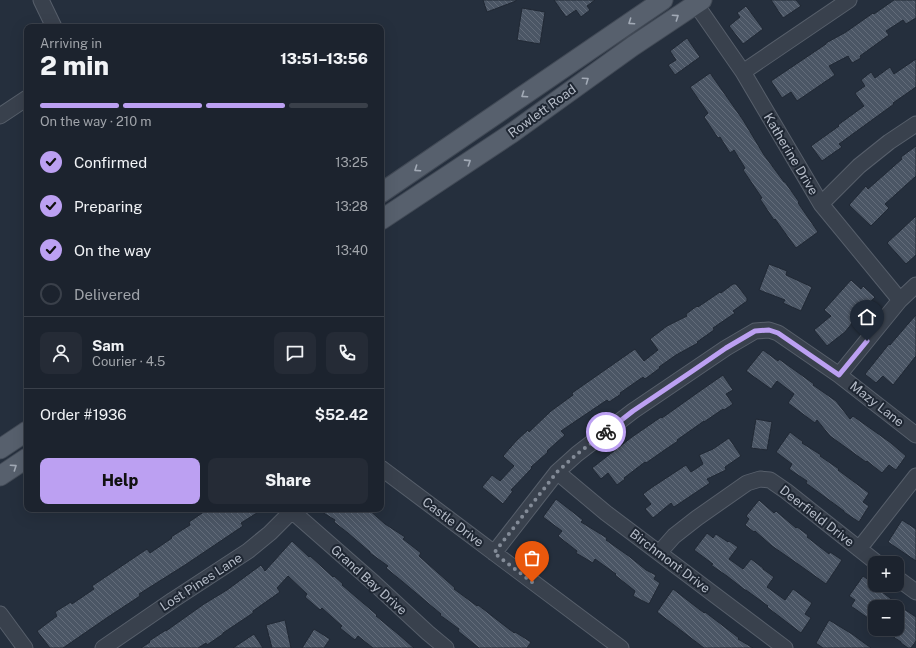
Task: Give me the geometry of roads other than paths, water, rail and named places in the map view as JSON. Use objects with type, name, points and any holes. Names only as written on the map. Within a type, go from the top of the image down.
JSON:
[{"type":"main road","name":"Rowlett Road","points":[[384,191],[663,0]]},
{"type":"main road","name":"Rowlett Road","points":[[384,218],[512,133],[697,1]]},
{"type":"main road","points":[[499,113],[512,133]]},
{"type":"main road","points":[[0,449],[24,433]]},
{"type":"main road","points":[[0,476],[24,460]]},
{"type":"street","points":[[41,0],[53,24]]},
{"type":"street","points":[[743,72],[849,0]]},
{"type":"street","name":"Katherine Drive","points":[[697,1],[743,72],[821,204],[900,300]]},
{"type":"street","points":[[0,116],[24,100]]},
{"type":"street","points":[[821,204],[859,166],[889,142],[916,124]]},
{"type":"street","points":[[839,375],[900,300],[916,285]]},
{"type":"street","name":"Mazy Lane","points":[[557,472],[577,454],[633,411],[726,348],[755,331],[769,330],[778,333],[839,375],[916,435]]},
{"type":"street","name":"Castle Drive","points":[[384,470],[621,648]]},
{"type":"street","points":[[494,553],[557,472]]},
{"type":"street","name":"Birchmont Drive","points":[[557,472],[602,509],[785,648]]},
{"type":"street","points":[[859,549],[916,476]]},
{"type":"street","name":"Deerfield Drive","points":[[659,553],[674,536],[697,518],[747,483],[760,479],[770,480],[786,491],[868,556]]},
{"type":"street","name":"Lost Pines Lane","points":[[103,648],[248,551],[270,533],[291,512]]},
{"type":"street","name":"Grand Bay Drive","points":[[295,512],[428,634],[446,648]]},
{"type":"street","points":[[904,583],[916,592]]},
{"type":"street","points":[[0,614],[25,648]]}]
